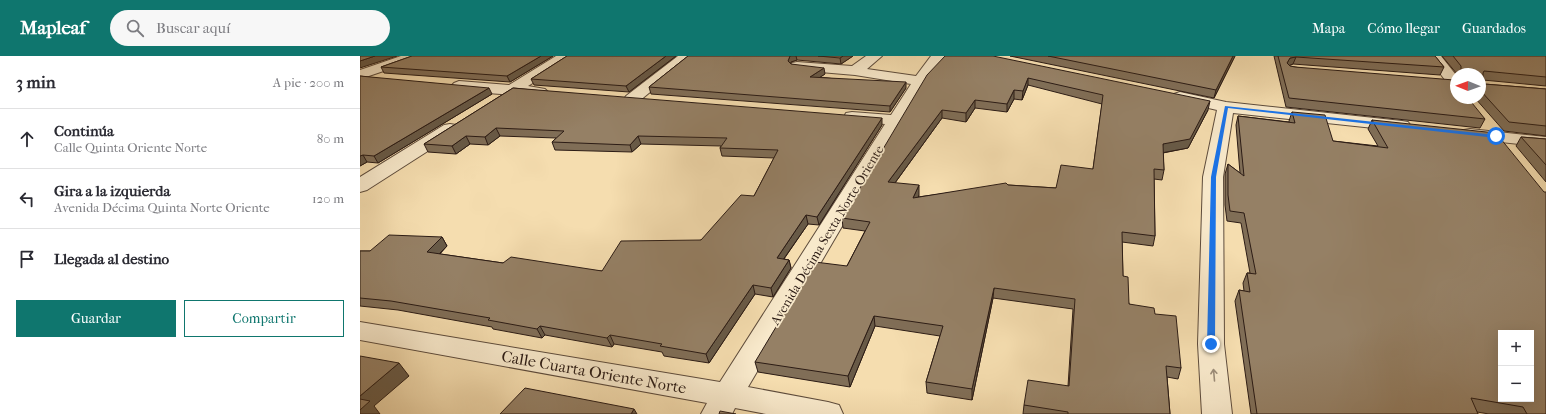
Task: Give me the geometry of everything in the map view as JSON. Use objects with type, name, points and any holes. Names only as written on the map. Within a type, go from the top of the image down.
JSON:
[{"type":"street","points":[[360,76],[414,56]]},
{"type":"street","points":[[492,103],[566,56]]},
{"type":"street","points":[[655,101],[624,99],[687,56]]},
{"type":"street","points":[[855,71],[875,56]]},
{"type":"street","name":"Avenida Décima Sexta Norte Oriente","points":[[722,404],[920,81],[938,56]]},
{"type":"street","points":[[1434,56],[1450,77]]},
{"type":"street","points":[[797,66],[855,71],[920,81]]},
{"type":"street","points":[[360,76],[390,80]]},
{"type":"street","points":[[1439,82],[1450,83]]},
{"type":"street","points":[[443,84],[557,94]]},
{"type":"street","points":[[1166,94],[1226,107],[1416,128]]},
{"type":"street","points":[[1218,414],[1211,344],[1213,177],[1226,107]]},
{"type":"street","points":[[834,115],[897,120]]},
{"type":"street","points":[[360,186],[465,119]]},
{"type":"street","points":[[1483,120],[1511,154]]},
{"type":"street","points":[[1456,132],[1546,142]]},
{"type":"street","name":"Calle Cuarta Oriente Norte","points":[[360,331],[722,404],[828,414]]},
{"type":"building","points":[[360,56],[375,56],[360,61]]},
{"type":"building","points":[[412,56],[541,56],[507,76],[381,67]]},
{"type":"building","points":[[567,56],[666,56],[626,86],[531,79]]},
{"type":"building","points":[[688,56],[790,56],[788,61],[791,64],[824,68],[810,77],[906,82],[890,106],[649,87]]},
{"type":"building","points":[[818,56],[843,56],[840,58]]},
{"type":"building","points":[[945,56],[993,56],[1210,101],[1190,139],[1163,144],[1164,170],[1154,169],[1155,236],[1122,232],[1123,276],[1128,277],[1129,304],[1154,308],[1155,314],[1176,316],[1181,368],[1166,366],[1170,414],[1068,414],[1068,412],[1024,405],[1028,380],[1069,386],[1075,299],[994,288],[972,389],[926,382],[943,326],[874,316],[848,376],[755,362],[815,262],[847,266],[870,222],[842,218],[927,75]],"holes":[[[1028,78],[1103,95],[1093,169],[1061,165],[1056,188],[1008,185],[1006,183],[913,198],[919,185],[888,182],[942,110],[966,113],[975,100],[1007,104],[1014,90],[1023,91]]]},
{"type":"building","points":[[1048,56],[1233,56],[1216,90]]},
{"type":"building","points":[[1278,56],[1435,56],[1444,67],[1296,57],[1290,58],[1287,63],[1290,66],[1295,67],[1450,80],[1450,104],[1473,104],[1485,119],[1289,98]]},
{"type":"building","points":[[1453,56],[1546,56],[1546,77],[1486,71],[1486,68],[1461,68]]},
{"type":"building","points":[[360,76],[489,88],[374,156],[360,156]]},
{"type":"building","points":[[1486,84],[1546,89],[1546,126],[1509,122],[1486,97]]},
{"type":"building","points":[[513,88],[882,118],[817,217],[806,215],[777,258],[789,260],[771,288],[753,285],[706,354],[660,346],[662,344],[610,335],[607,338],[540,326],[537,329],[488,320],[490,318],[391,301],[360,298],[360,251],[370,251],[389,235],[442,237],[427,252],[503,263],[511,257],[602,271],[621,241],[701,240],[741,195],[754,196],[778,150],[720,148],[727,138],[638,136],[630,145],[552,142],[564,131],[496,128],[485,137],[466,136],[452,146],[424,144]]},
{"type":"building","points":[[1292,112],[1325,115],[1333,141],[1388,148],[1372,120],[1496,133],[1544,192],[1546,192],[1546,414],[1527,414],[1523,407],[1471,398],[1478,414],[1257,414],[1239,290],[1250,292],[1247,273],[1256,274],[1244,213],[1230,211],[1228,195],[1228,164],[1244,176],[1238,116],[1295,123]]},
{"type":"building","points":[[1521,137],[1546,139],[1546,165]]},
{"type":"building","points":[[360,356],[399,363],[360,396]]},
{"type":"building","points":[[525,388],[634,409],[631,414],[500,414]]},
{"type":"building","points":[[360,399],[370,401],[360,410]]},
{"type":"building","points":[[720,411],[736,414],[719,414]]},
{"type":"route","points":[[1211,344],[1213,177],[1226,107],[1496,136]]}]
